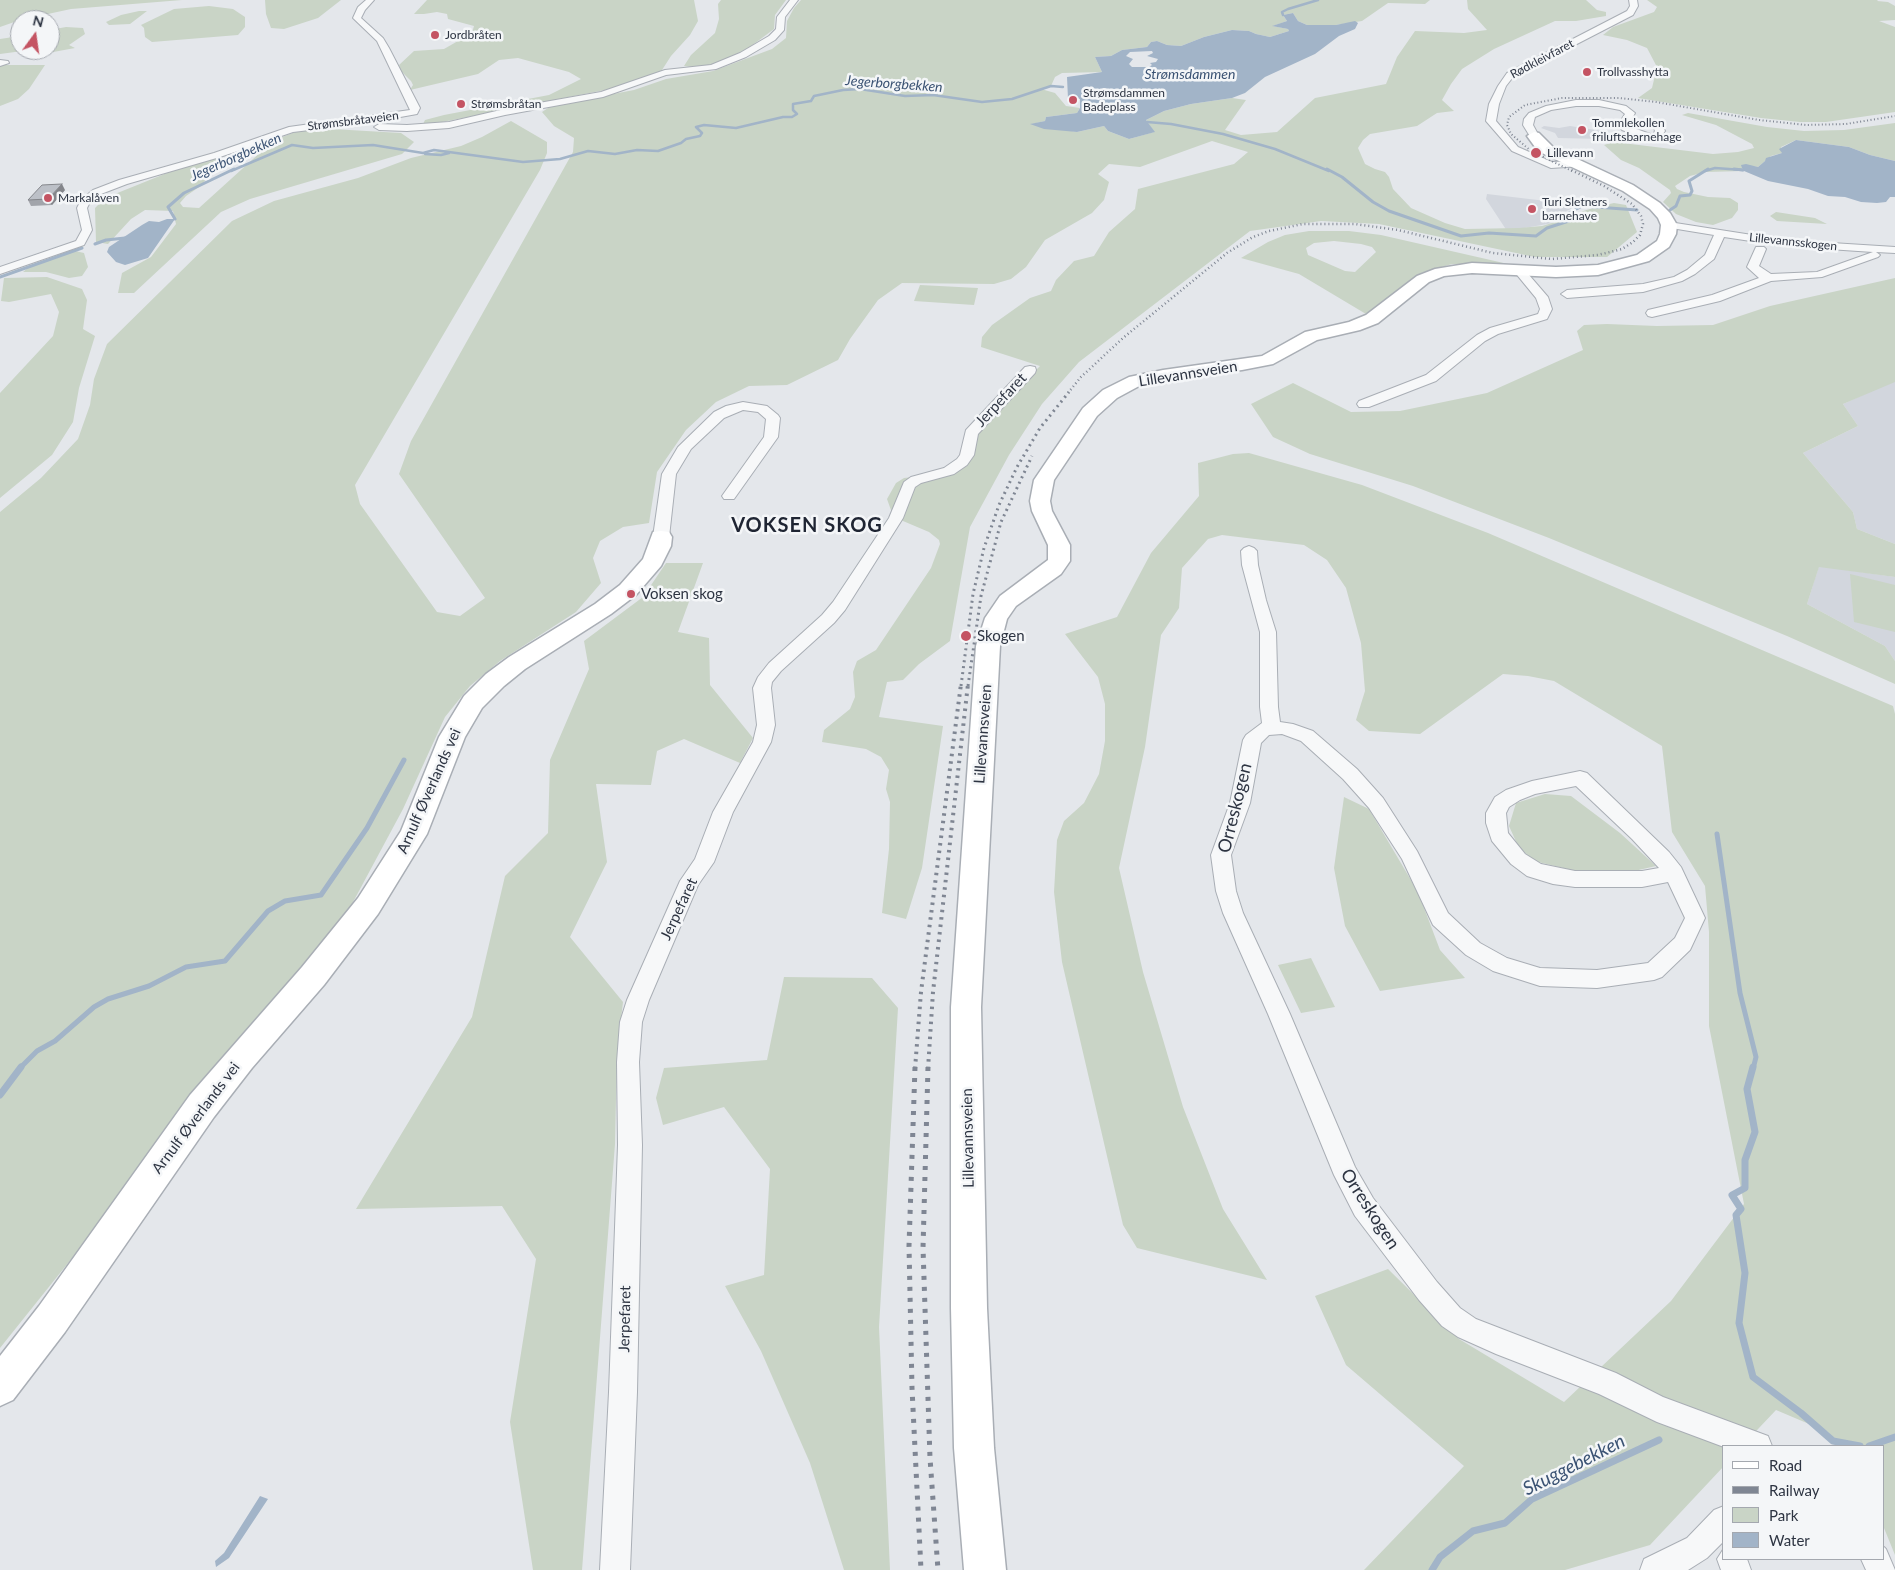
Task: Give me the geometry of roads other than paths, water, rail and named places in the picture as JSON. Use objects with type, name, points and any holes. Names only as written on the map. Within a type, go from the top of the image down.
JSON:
[{"type":"street","name":"Strømsbråtaveien","points":[[0,271],[80,243],[87,230],[82,208],[88,198],[107,188],[141,176],[217,155],[292,129],[414,112],[415,108],[380,40],[357,18],[361,9],[370,0]]},
{"type":"street","points":[[336,124],[407,128],[449,125],[505,112],[603,94],[665,72],[712,67],[743,55],[772,38],[780,30],[781,17],[794,0]]},
{"type":"street","name":"Rødkleivfaret","points":[[1577,164],[1551,165],[1515,149],[1492,121],[1494,104],[1504,81],[1510,75],[1636,8]]},
{"type":"street","points":[[1657,123],[1660,131],[1655,139],[1625,128],[1623,125],[1630,113],[1623,108],[1606,103],[1576,103],[1549,108],[1532,115],[1528,125],[1544,148],[1643,196],[1661,212],[1669,225]]},
{"type":"street","name":"Lillevannsskogen","points":[[1669,225],[1784,243],[1870,252],[1895,260]]},
{"type":"street","name":"Lillevannsveien","points":[[985,1570],[974,1448],[969,1308],[967,997],[988,646],[996,618],[1008,601],[1053,569],[1059,561],[1059,544],[1042,511],[1040,502],[1044,480],[1050,467],[1090,412],[1110,394],[1128,384],[1163,375],[1242,366],[1267,360],[1311,336],[1372,319],[1423,280],[1434,274],[1460,268],[1578,271],[1626,264],[1643,258],[1659,248],[1667,238],[1669,225]]},
{"type":"street","points":[[1567,294],[1643,288],[1678,279],[1691,272],[1710,257],[1720,233]]},
{"type":"street","name":"Lillevannsskogen","points":[[1760,249],[1753,266],[1759,274],[1768,278]]},
{"type":"street","name":"Lillevannsskogen","points":[[1652,312],[1716,298],[1768,278],[1818,275],[1870,252],[1894,249]]},
{"type":"street","points":[[1364,404],[1393,395],[1431,378],[1481,338],[1494,331],[1543,316],[1546,309],[1542,297],[1519,270]]},
{"type":"street","points":[[1589,293],[1598,302]]},
{"type":"street","name":"Jerpefaret","points":[[615,1570],[623,1392],[630,1145],[628,1062],[632,1022],[638,1000],[690,881],[704,862],[712,845],[723,812],[762,742],[766,725],[762,688],[764,681],[775,667],[828,619],[839,606],[896,518],[909,485],[916,480],[949,471],[962,462],[967,455],[971,433],[1030,370]]},
{"type":"street","name":"Arnulf Øverlands vei","points":[[0,1387],[69,1295],[202,1106],[240,1058],[328,958],[376,894],[413,834],[452,737],[473,702],[505,672],[603,609],[628,590],[653,561],[660,546],[669,474],[685,447],[712,420],[731,408],[743,406],[762,409],[773,418],[771,437],[729,496]]},
{"type":"street","points":[[1249,552],[1250,566],[1258,600],[1268,632],[1269,707],[1272,728],[1293,730],[1307,736],[1350,774],[1376,803],[1410,856],[1440,919],[1473,949],[1501,965],[1540,977],[1597,979],[1654,970],[1683,944],[1695,918],[1674,873],[1662,857],[1580,778],[1532,788],[1513,795],[1502,802],[1496,813],[1499,836],[1508,848],[1526,864],[1543,873],[1575,879],[1642,879],[1674,873]]},
{"type":"street","name":"Orreskogen","points":[[1272,728],[1258,734],[1250,745],[1240,803],[1222,855],[1226,891],[1233,913],[1279,1014],[1346,1175],[1364,1207],[1450,1317],[1467,1328],[1606,1382],[1657,1408],[1755,1445]]},
{"type":"street","points":[[1655,1570],[1678,1560],[1721,1531]]},
{"type":"water","name":"Strømsdammen","points":[[1293,13],[1298,21],[1307,25],[1336,25],[1355,21],[1358,23],[1355,29],[1339,36],[1315,54],[1265,77],[1245,93],[1232,98],[1191,104],[1164,111],[1146,120],[1155,132],[1129,139],[1108,131],[1104,126],[1077,132],[1044,129],[1030,124],[1045,121],[1046,117],[1077,113],[1080,108],[1080,99],[1074,97],[1068,99],[1067,77],[1102,72],[1095,57],[1111,56],[1122,50],[1147,47],[1151,42],[1157,41],[1167,45],[1181,46],[1204,37],[1232,30],[1249,31],[1270,37],[1289,31],[1288,29],[1272,26],[1287,21],[1283,15]],"holes":[[[1152,51],[1153,53],[1147,56],[1158,59],[1156,62],[1150,63],[1152,65],[1149,67],[1132,67],[1129,64],[1133,59],[1126,56],[1130,52]]]},
{"type":"water","points":[[1796,140],[1849,147],[1870,155],[1895,161],[1895,197],[1890,197],[1886,202],[1877,203],[1828,196],[1808,189],[1768,181],[1744,171],[1742,168],[1741,165],[1746,164],[1758,167],[1766,158],[1782,153],[1779,149]]},
{"type":"water","points":[[175,219],[148,258],[125,265],[116,262],[107,252],[109,247],[149,221],[159,222]]},
{"type":"water","points":[[260,1496],[268,1499],[229,1558],[216,1567],[215,1561],[224,1553]]},
{"type":"waterway","points":[[1283,15],[1282,12],[1288,9],[1318,0]]},
{"type":"waterway","name":"Jegerborgbekken","points":[[231,171],[292,145],[313,148],[373,145],[423,153],[434,150],[523,162],[560,159],[588,151],[615,154],[637,150],[658,151],[681,143],[686,139],[700,136],[702,133],[696,127],[704,125],[736,128],[783,117],[792,117],[797,114],[793,110],[793,104],[811,101],[814,96],[843,90],[860,89],[905,96],[933,95],[982,102],[1012,99],[1051,86],[1063,87]]},
{"type":"waterway","points":[[1147,122],[1171,124],[1223,134],[1275,149],[1329,171]]},
{"type":"waterway","name":"Jegerborgbekken","points":[[425,154],[441,155],[449,153]]},
{"type":"waterway","points":[[1705,171],[1715,168],[1743,170],[1734,169]]},
{"type":"waterway","name":"Jegerborgbekken","points":[[175,219],[168,207],[184,193],[234,169]]},
{"type":"waterway","points":[[1327,169],[1342,177],[1373,202],[1389,211],[1461,236],[1489,233],[1536,236],[1547,228],[1572,220],[1573,218],[1569,213],[1582,206],[1637,210]]},
{"type":"waterway","points":[[1670,210],[1676,206],[1680,196],[1690,195],[1692,191],[1689,181],[1708,169]]},
{"type":"waterway","name":"Jegerborgbekken","points":[[95,244],[106,240],[125,238]]},
{"type":"waterway","name":"Jegerborgbekken","points":[[0,277],[82,248]]},
{"type":"waterway","points":[[21,1067],[37,1051],[55,1041],[94,1007],[108,999],[149,986],[186,967],[225,961],[268,911],[285,901],[321,895],[367,828],[404,760]]},
{"type":"waterway","points":[[1717,834],[1740,993],[1756,1057],[1753,1069]]},
{"type":"waterway","points":[[0,1095],[21,1067]]},
{"type":"waterway","points":[[1753,1067],[1747,1089],[1755,1132],[1745,1160],[1745,1188],[1732,1195],[1741,1209],[1736,1215],[1745,1273],[1739,1323],[1753,1377],[1801,1413],[1833,1441],[1855,1445]]},
{"type":"waterway","name":"Skuggebekken","points":[[1872,1445],[1895,1437]]},
{"type":"waterway","name":"Skuggebekken","points":[[1432,1570],[1440,1557],[1473,1531],[1505,1523],[1532,1499],[1659,1440]]},
{"type":"railway","points":[[1572,171],[1531,151],[1511,134],[1507,125],[1509,117],[1525,105],[1562,98],[1619,98],[1656,102],[1759,120],[1806,125],[1846,124],[1895,116]]},
{"type":"railway","points":[[1068,393],[1081,377],[1123,338],[1227,253],[1253,237],[1269,231],[1303,224],[1355,224],[1398,230],[1493,253],[1552,259],[1598,255],[1622,249],[1633,242],[1640,235],[1643,224],[1641,216],[1632,204],[1604,186],[1569,169]]},
{"type":"railway","points":[[961,686],[973,594],[984,548],[999,505],[1017,467],[1040,428],[1069,392]]},
{"type":"railway","points":[[968,686],[981,596],[1001,522],[1032,456]]},
{"type":"railway","points":[[915,1069],[921,992],[961,684]]},
{"type":"railway","points":[[928,1069],[933,992],[968,684]]},
{"type":"railway","points":[[915,1067],[909,1246],[912,1388],[921,1570]]},
{"type":"railway","points":[[928,1067],[923,1248],[930,1458],[938,1570]]},
{"type":"place","name":"Jordbråten","points":[[435,35]]},
{"type":"place","name":"Trollvasshytta","points":[[1587,72]]},
{"type":"place","name":"Strømsdammen Badeplass","points":[[1073,100]]},
{"type":"place","name":"Strømsbråtan","points":[[461,104]]},
{"type":"place","name":"Tommlekollen friluftsbarnehage","points":[[1582,130]]},
{"type":"place","name":"Lillevann","points":[[1536,153]]},
{"type":"place","name":"Markalåven","points":[[48,198]]},
{"type":"place","name":"Turi Sletners barnehave","points":[[1532,209]]},
{"type":"place","name":"Voksen skog","points":[[631,594]]},
{"type":"place","name":"Skogen","points":[[966,636]]},
{"type":"district","name":"VOKSEN SKOG","points":[[807,526]]}]
